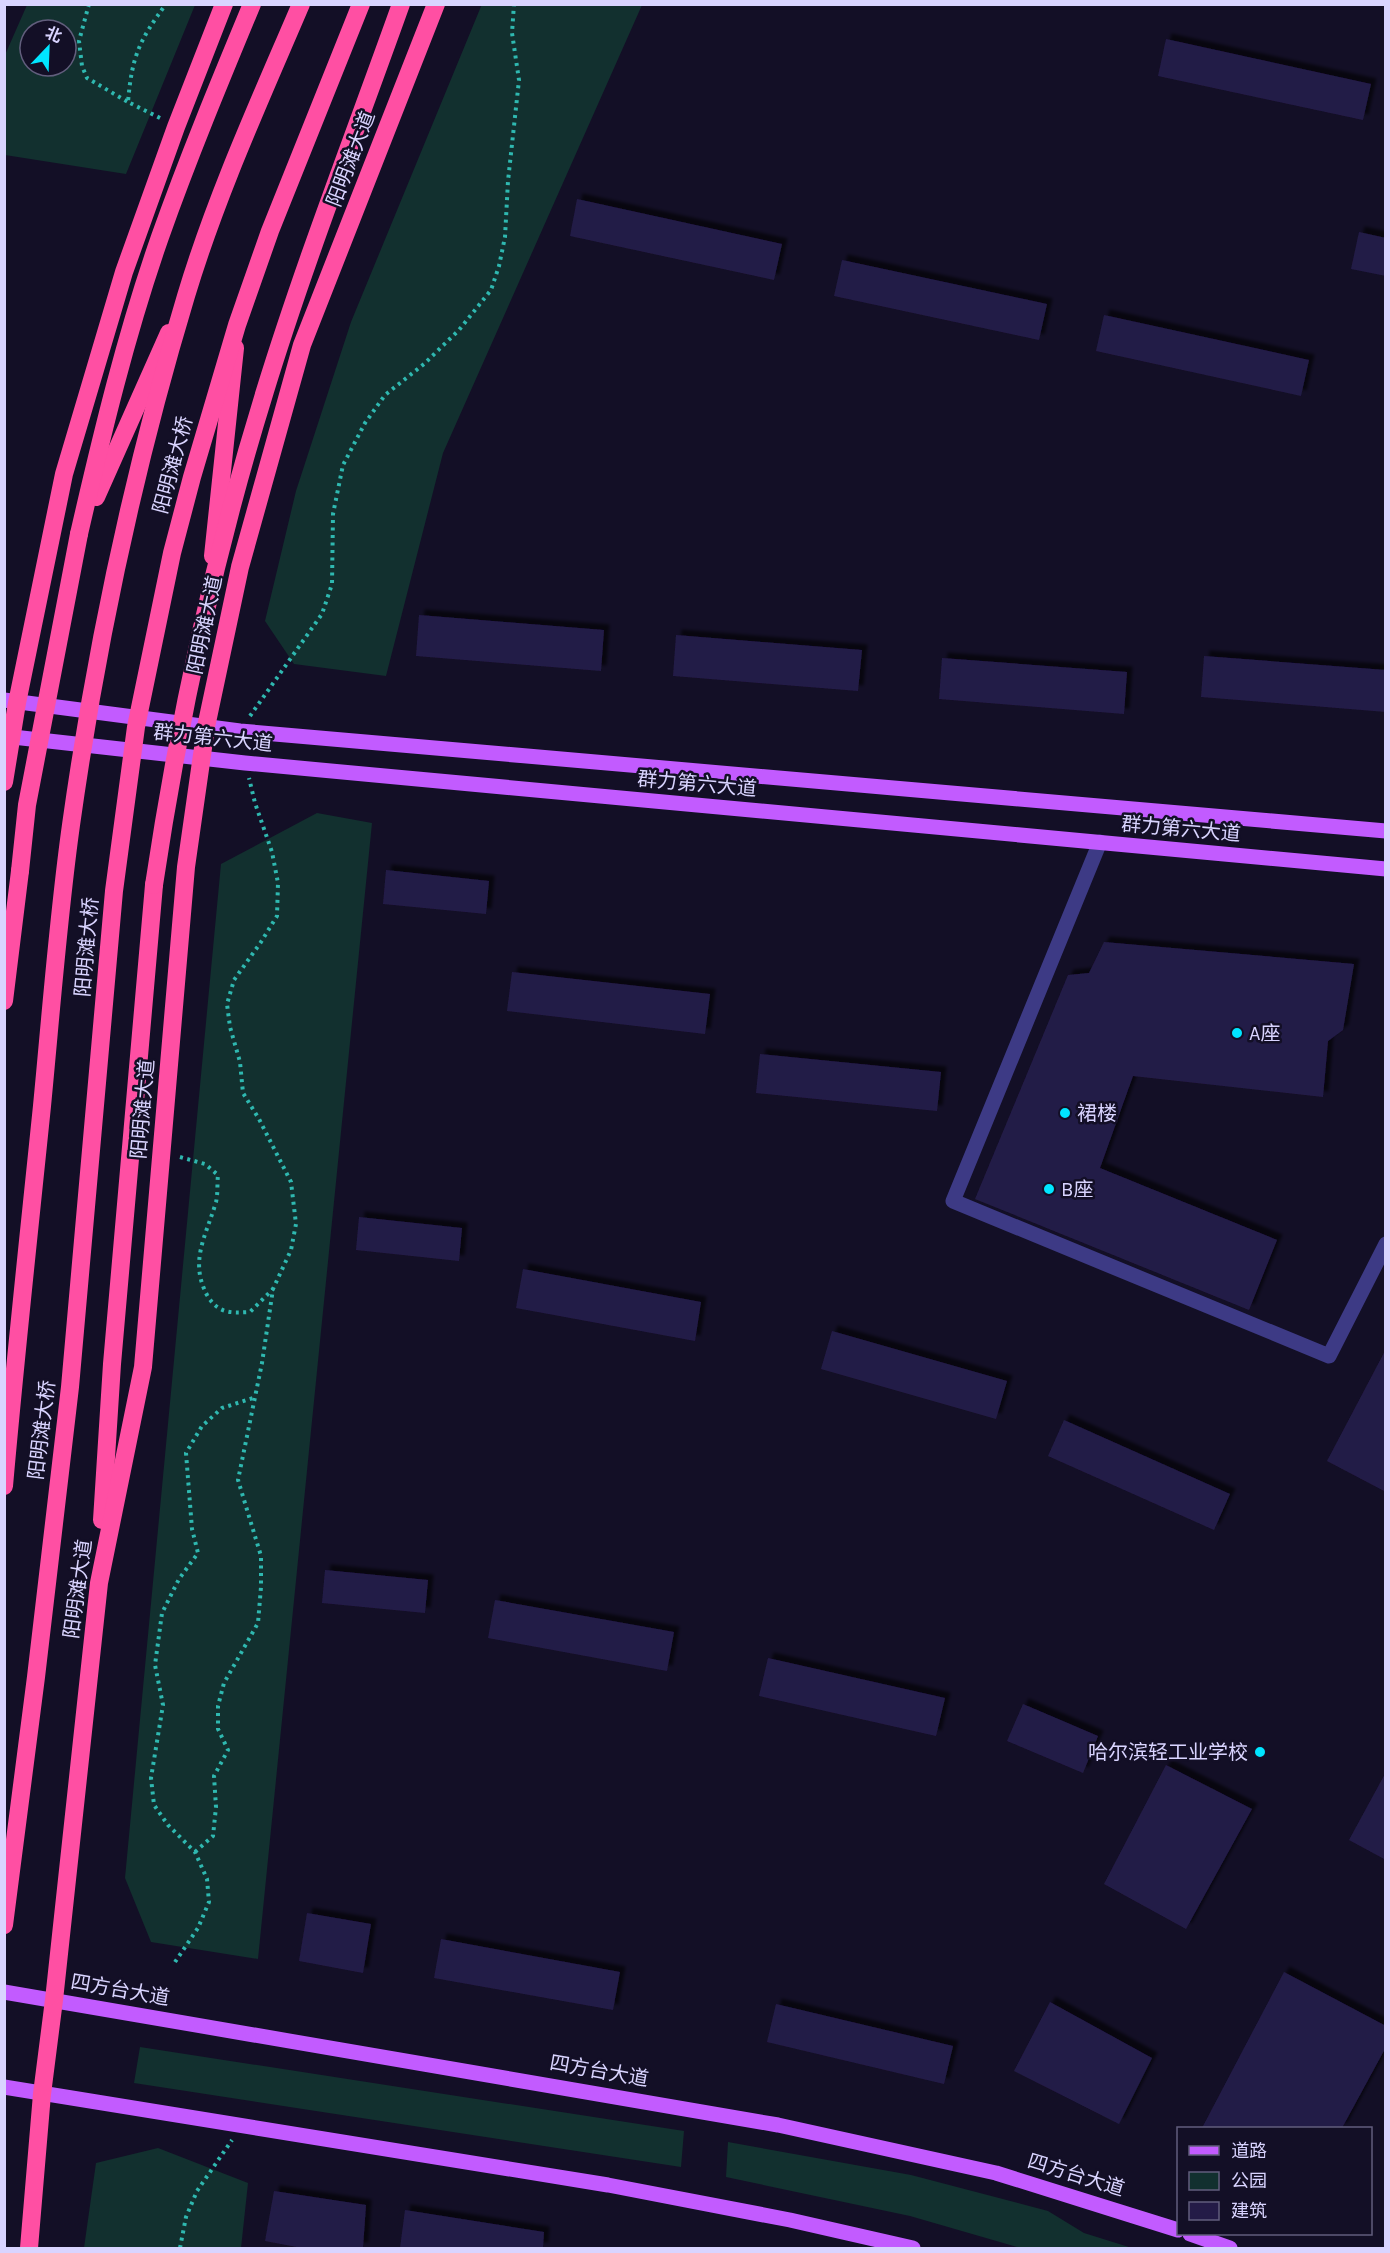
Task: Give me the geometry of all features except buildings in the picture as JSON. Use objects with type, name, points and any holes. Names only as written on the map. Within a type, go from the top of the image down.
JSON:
[{"type":"highway","points":[[4,782],[11,701],[64,474],[121,282],[224,4]]},
{"type":"highway","points":[[4,1001],[27,805],[79,534],[105,425],[150,270],[206,115],[252,4]]},
{"type":"highway","name":"阳明滩大桥","points":[[4,1486],[71,825],[104,629],[143,456],[186,296],[218,203],[301,4]]},
{"type":"highway","name":"阳明滩大桥","points":[[4,1925],[70,1387],[114,891],[136,727],[172,553],[237,325],[270,231],[361,4]]},
{"type":"highway","points":[[99,1583],[112,1364],[154,885],[164,821],[210,585],[284,328],[401,4]]},
{"type":"highway","name":"阳明滩大道","points":[[29,2248],[42,2094],[99,1583],[143,1367],[186,867],[206,727],[240,567],[302,345],[436,4]]},
{"type":"highway","points":[[79,534],[186,296]]},
{"type":"highway","points":[[210,585],[237,325]]},
{"type":"main road","name":"群力第六大道","points":[[11,701],[240,731],[1386,831]]},
{"type":"main road","name":"群力第六大道","points":[[8,736],[202,759],[1386,869]]},
{"type":"main road","name":"四方台大道","points":[[4,1992],[778,2125],[996,2173],[1177,2229]]},
{"type":"main road","points":[[4,2087],[608,2185],[790,2220],[913,2248]]},
{"type":"main road","points":[[1193,2235],[1230,2248]]},
{"type":"lane","points":[[1100,842],[953,1201],[1329,1356],[1386,1244]]},
{"type":"path","points":[[89,4],[79,41],[82,66],[87,78],[177,127]]},
{"type":"path","points":[[128,102],[131,70],[142,39],[166,4]]},
{"type":"path","points":[[240,731],[322,614],[332,584],[333,513],[343,465],[365,423],[385,395],[424,364],[459,330],[491,290],[505,237],[508,181],[519,80],[512,33],[514,4]]},
{"type":"path","points":[[195,1852],[213,1836],[216,1807],[214,1776],[228,1750],[218,1728],[218,1706],[224,1683],[258,1623],[261,1556],[238,1480],[270,1318],[273,1289],[291,1250],[296,1224],[291,1182],[243,1093],[240,1062],[230,1028],[227,1004],[234,980],[277,916],[278,883],[272,852],[255,803],[245,763]]},
{"type":"path","points":[[162,1152],[205,1164],[218,1175],[216,1201],[199,1252],[200,1281],[213,1306],[231,1313],[250,1312],[273,1289]]},
{"type":"path","points":[[175,1962],[198,1928],[208,1902],[207,1879],[195,1852],[168,1825],[154,1805],[151,1778],[163,1705],[155,1665],[162,1613],[179,1579],[198,1553],[192,1528],[186,1453],[202,1426],[222,1408],[254,1398]]},
{"type":"path","points":[[180,2248],[186,2217],[197,2191],[241,2126]]},
{"type":"green space","points":[[482,4],[642,5],[443,453],[386,676],[294,664],[265,621],[296,491],[351,322]]},
{"type":"green space","points":[[27,5],[195,5],[126,174],[5,155],[5,55],[18,25],[18,78],[78,78],[78,18],[21,18]]},
{"type":"green space","points":[[317,813],[372,823],[258,1959],[151,1942],[125,1878],[221,864]]},
{"type":"green space","points":[[140,2047],[684,2131],[681,2167],[134,2083]]},
{"type":"green space","points":[[728,2142],[911,2175],[1048,2211],[1084,2233],[1132,2248],[1021,2248],[910,2216],[726,2177]]},
{"type":"green space","points":[[158,2148],[248,2183],[241,2248],[84,2248],[96,2163]]},
{"type":"place","name":"A座","points":[[1237,1033]]},
{"type":"place","name":"裙楼","points":[[1065,1113]]},
{"type":"place","name":"B座","points":[[1049,1189]]},
{"type":"place","name":"哈尔滨轻工业学校","points":[[1260,1752]]}]
